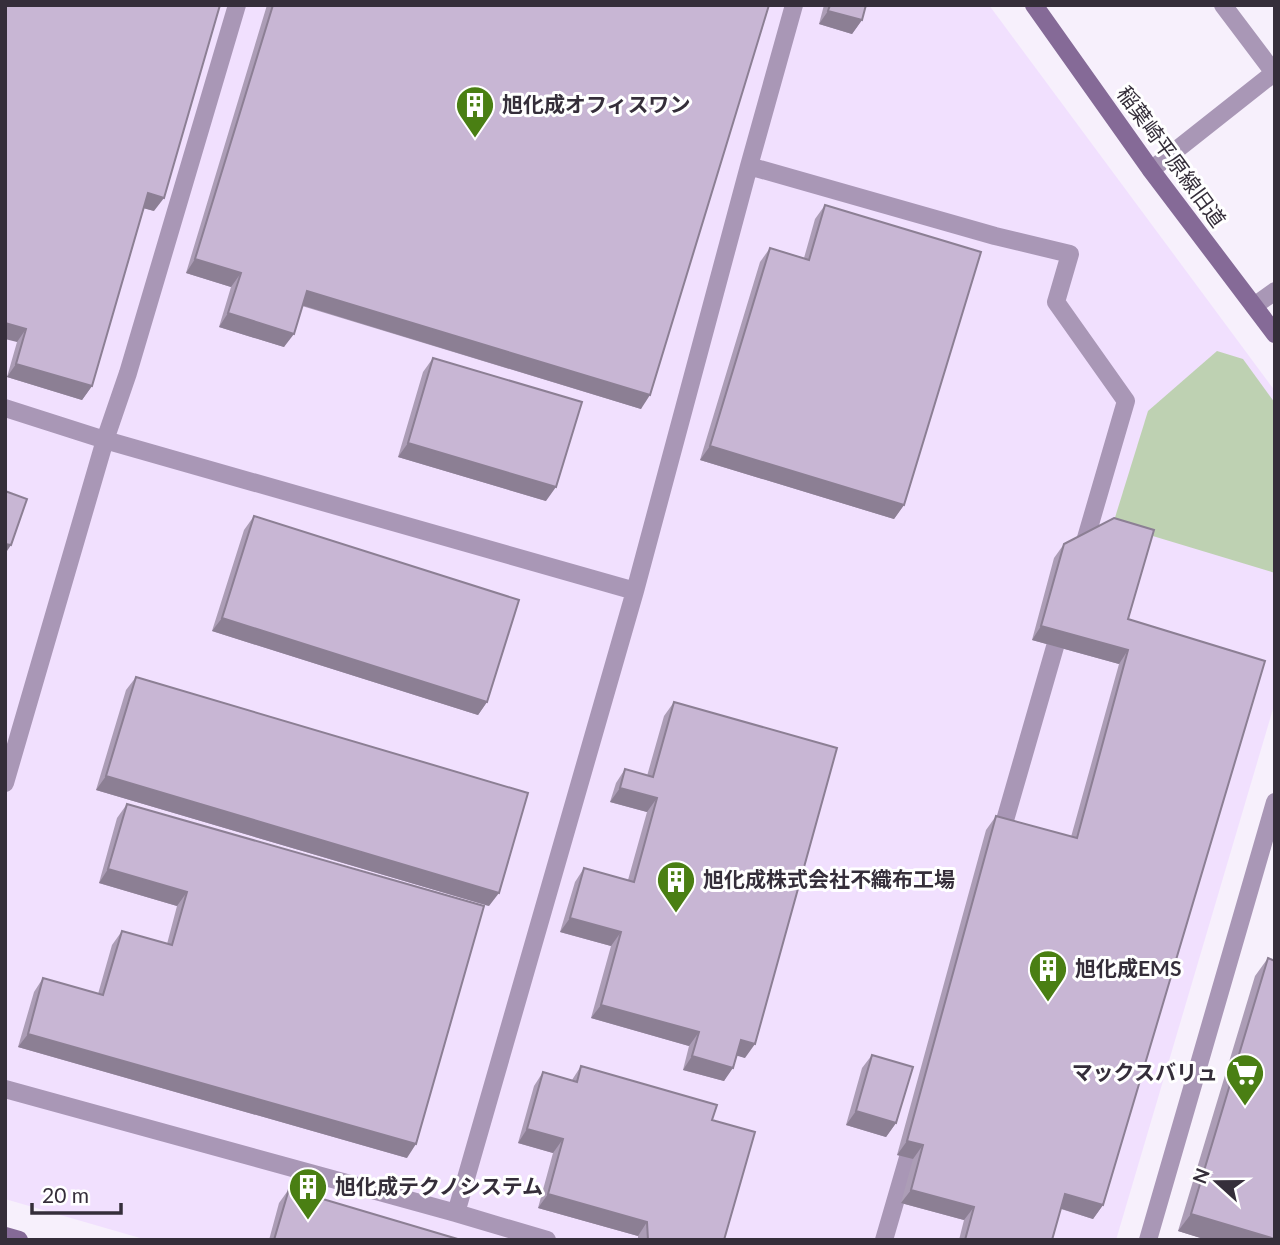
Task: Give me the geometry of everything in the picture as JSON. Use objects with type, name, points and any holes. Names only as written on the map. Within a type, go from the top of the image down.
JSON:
[{"type":"street","points":[[5,783],[105,440],[128,373],[237,5]]},
{"type":"street","points":[[456,1213],[635,591],[794,5]]},
{"type":"street","name":"稲葉崎平原線旧道","points":[[1034,5],[1151,170],[1275,334]]},
{"type":"street","points":[[1151,170],[1274,73],[1223,5]]},
{"type":"street","points":[[749,166],[995,236],[1070,254],[1056,302],[1126,401],[1077,572]]},
{"type":"street","points":[[1254,306],[1275,291]]},
{"type":"street","points":[[5,408],[105,440],[635,591]]},
{"type":"street","points":[[996,852],[1065,612]]},
{"type":"street","points":[[1148,1240],[1275,802]]},
{"type":"street","points":[[5,1089],[547,1240]]},
{"type":"street","points":[[884,1240],[919,1119]]},
{"type":"street","points":[[5,1236],[19,1240]]},
{"type":"shaded area","points":[[5,5],[989,5],[1275,391],[1275,702],[1116,1240],[147,1240],[5,1199]]},
{"type":"green space","points":[[1217,351],[1243,359],[1275,403],[1275,573],[1113,524],[1148,411]]},
{"type":"building","points":[[5,5],[220,5],[164,198],[148,193],[92,386],[16,364],[26,329],[5,323]]},
{"type":"building","name":"旭化成オフィスワン","points":[[273,5],[769,5],[650,395],[307,291],[294,334],[228,313],[241,273],[195,259]]},
{"type":"building","points":[[830,5],[866,5],[862,20],[828,11]]},
{"type":"building","points":[[825,205],[981,252],[904,505],[710,446],[770,248],[809,260]]},
{"type":"building","points":[[433,358],[582,402],[556,487],[408,443]]},
{"type":"building","points":[[5,491],[27,499],[11,545],[5,544]]},
{"type":"building","points":[[254,516],[519,600],[487,702],[222,618]]},
{"type":"building","name":"旭化成EMS","points":[[1114,518],[1154,530],[1128,619],[1265,661],[1103,1205],[1065,1194],[1052,1240],[965,1240],[974,1207],[911,1190],[923,1145],[907,1141],[996,816],[1077,838],[1128,650],[1041,626],[1064,544]]},
{"type":"building","points":[[136,677],[528,793],[499,893],[106,776]]},
{"type":"building","name":"旭化成株式会社不織布工場","points":[[674,702],[837,748],[755,1044],[741,1040],[733,1068],[692,1056],[699,1032],[601,1005],[621,932],[570,918],[584,868],[634,882],[657,798],[620,788],[625,769],[653,777]]},
{"type":"building","points":[[127,804],[484,906],[416,1144],[28,1034],[43,978],[103,995],[122,931],[172,945],[187,892],[108,869]]},
{"type":"building","name":"マックスバリュ","points":[[1268,958],[1275,961],[1275,1239],[1191,1214]]},
{"type":"building","points":[[872,1055],[913,1067],[896,1123],[856,1111]]},
{"type":"building","points":[[581,1066],[717,1105],[712,1120],[755,1132],[724,1240],[648,1240],[647,1222],[548,1194],[563,1139],[527,1129],[543,1072],[577,1082]]},
{"type":"building","points":[[289,1189],[461,1240],[274,1240]]},
{"type":"place","name":"旭化成オフィスワン","points":[[475,139]]},
{"type":"place","name":"旭化成株式会社不織布工場","points":[[676,914]]},
{"type":"place","name":"旭化成EMS","points":[[1048,1003]]},
{"type":"place","name":"マックスバリュ","points":[[1245,1107]]},
{"type":"place","name":"旭化成テクノシステム","points":[[308,1221]]}]
